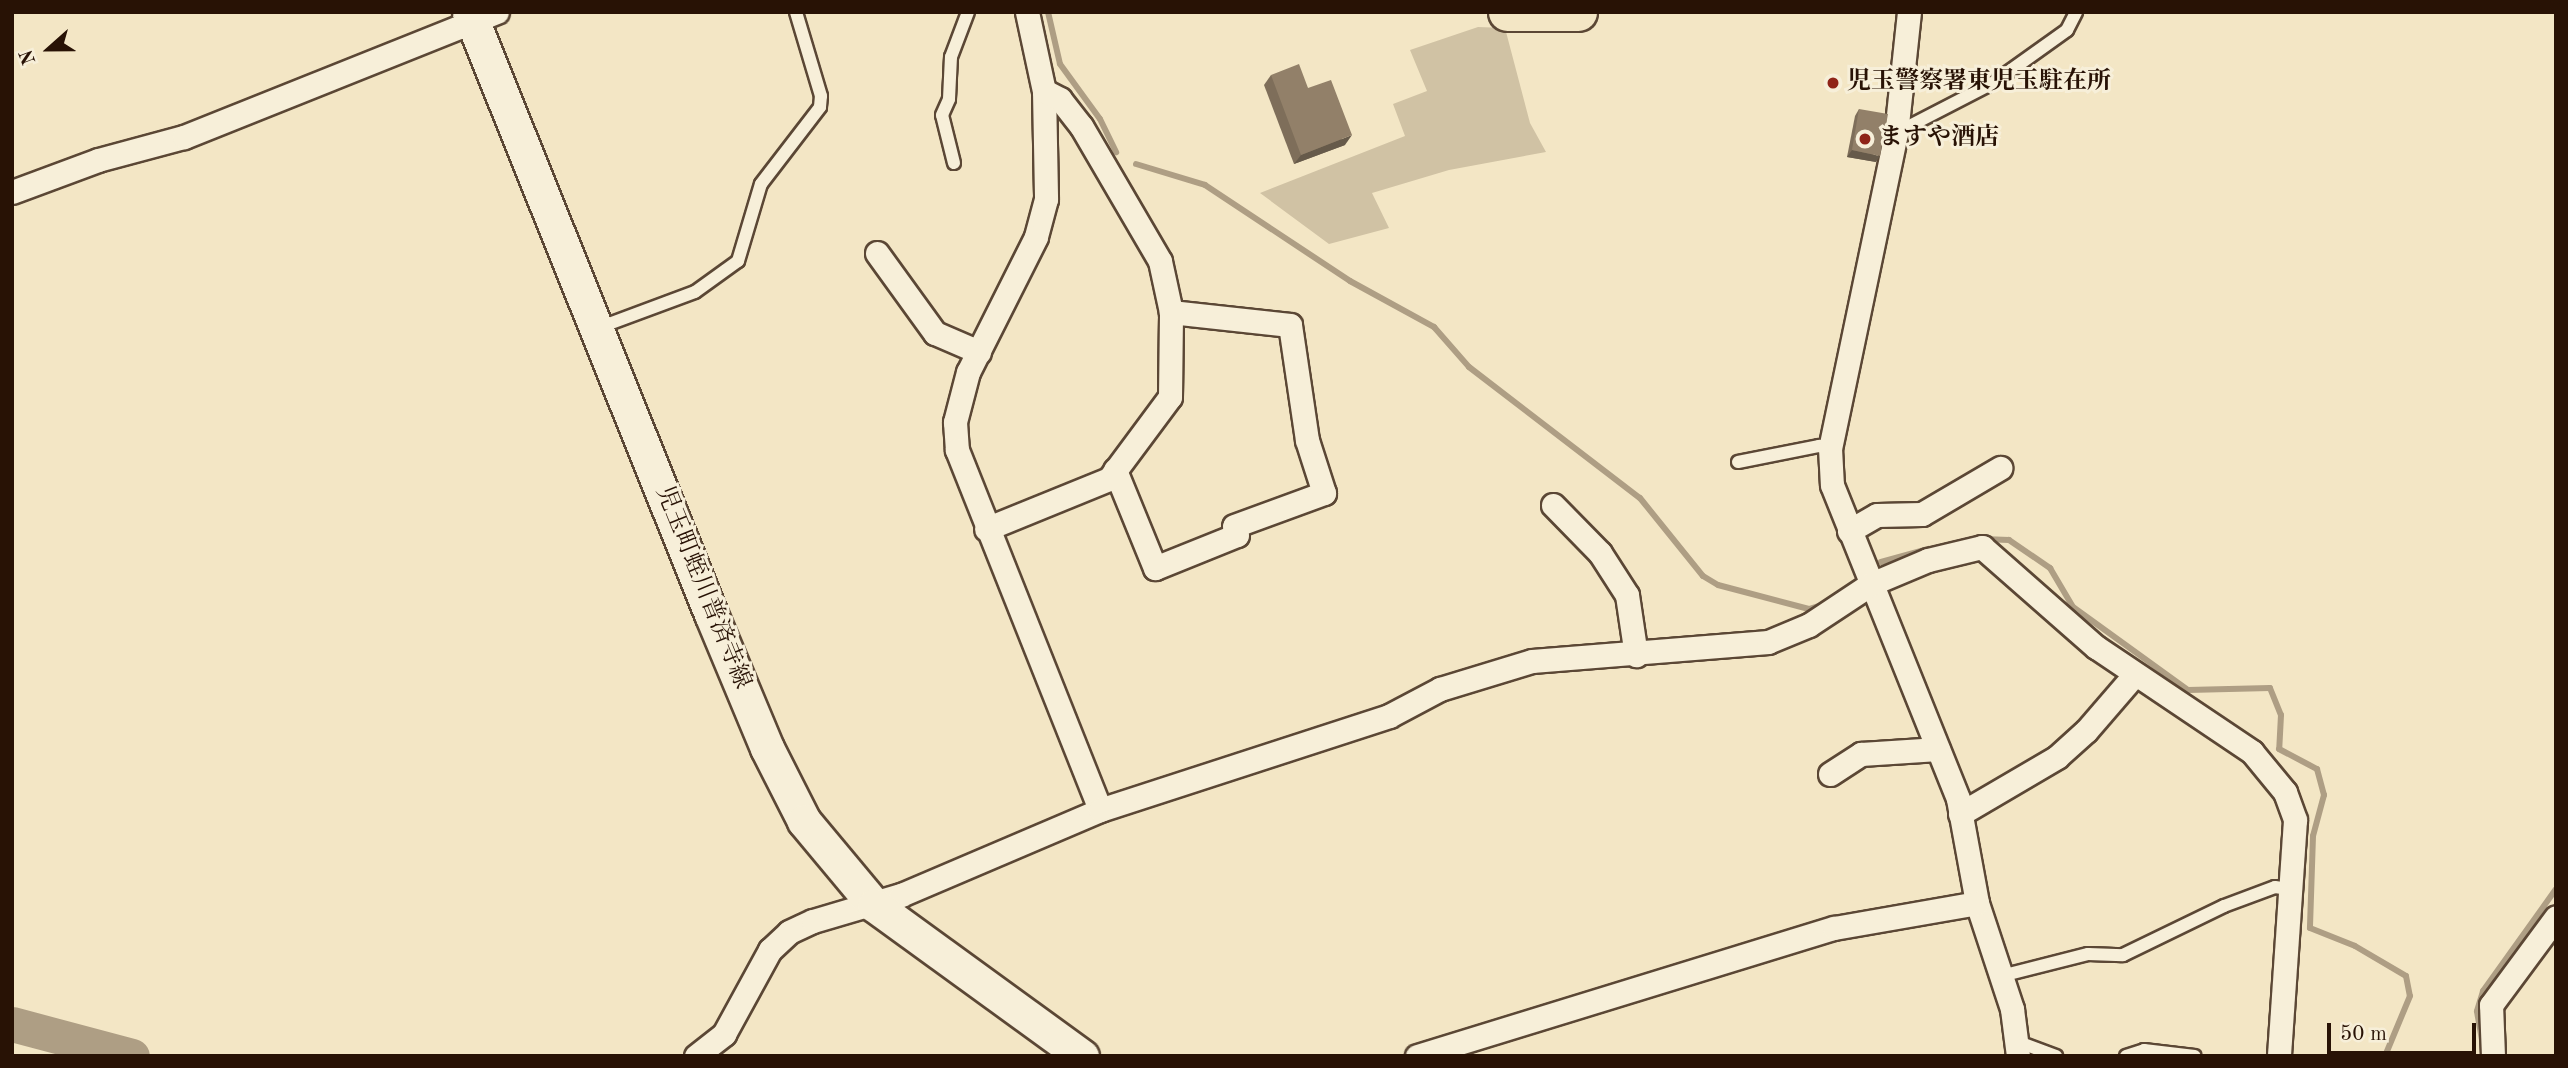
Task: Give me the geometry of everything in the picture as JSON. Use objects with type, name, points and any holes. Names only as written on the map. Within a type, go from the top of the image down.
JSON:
[{"type":"main road","points":[[1521,13],[1578,12]]},
{"type":"main road","name":"児玉町蛭川普済寺線","points":[[479,15],[597,328],[787,790],[840,869],[874,905],[1082,1056]]},
{"type":"street","points":[[1027,12],[1044,91],[1046,199],[1036,237],[968,372],[955,422],[960,464],[1100,810]]},
{"type":"street","points":[[1909,12],[1896,133],[1830,448],[1832,485],[1938,749],[1960,814],[1977,903],[2001,976],[2017,1048]]},
{"type":"street","points":[[12,192],[98,160],[184,137],[479,15]]},
{"type":"street","points":[[986,528],[1109,479],[1170,397],[1171,312],[1160,261],[1081,126],[1060,99],[1044,91]]},
{"type":"street","points":[[877,253],[935,333],[979,352]]},
{"type":"street","points":[[1115,470],[1155,568],[1237,535],[1234,526],[1324,493],[1307,440],[1290,326],[1171,312]]},
{"type":"street","points":[[1849,531],[1877,515],[1922,514],[2000,468]]},
{"type":"street","points":[[1553,505],[1600,552],[1627,595],[1636,654]]},
{"type":"street","points":[[696,1056],[724,1034],[770,950],[789,932],[874,905],[1100,810],[1389,716],[1440,689],[1519,665],[1768,642],[1809,625],[1871,584],[1928,560],[1982,547],[2096,647],[2252,752],[2285,792],[2295,820],[2279,1056]]},
{"type":"street","points":[[1960,814],[2057,757],[2087,731],[2135,674]]},
{"type":"street","points":[[1830,774],[1861,754],[1938,749]]},
{"type":"street","points":[[1417,1056],[1834,928],[1977,903]]},
{"type":"street","points":[[2493,1056],[2491,1004],[2556,917]]},
{"type":"lane","points":[[597,328],[695,292],[738,261],[761,184],[820,107],[821,96],[796,12]]},
{"type":"lane","points":[[954,163],[942,116],[949,99],[951,57],[968,12]]},
{"type":"lane","points":[[1896,133],[1993,83],[2067,30],[2076,12]]},
{"type":"lane","points":[[1738,461],[1819,446],[1830,448]]},
{"type":"lane","points":[[2001,976],[2088,954],[2123,955],[2224,906],[2275,887],[2289,889]]},
{"type":"lane","points":[[2017,1048],[2056,1056]]},
{"type":"lane","points":[[2126,1056],[2144,1050],[2195,1056]]},
{"type":"shaded area","points":[[1478,27],[1505,28],[1530,123],[1546,152],[1449,170],[1372,193],[1389,228],[1329,244],[1260,193],[1405,136],[1393,104],[1427,91],[1410,50]]},
{"type":"building","points":[[1299,64],[1308,88],[1331,80],[1352,135],[1301,155],[1271,75]]},
{"type":"building","name":"ますや酒店","points":[[1859,109],[1888,114],[1880,156],[1852,150]]},
{"type":"waterway","points":[[1048,12],[1060,64],[1100,119],[1116,152]]},
{"type":"waterway","points":[[1136,164],[1205,185],[1350,281],[1434,327],[1469,367],[1640,498],[1703,576],[1718,585],[1809,609],[1822,605]]},
{"type":"waterway","points":[[1983,539],[2009,540],[2050,568],[2073,607],[2188,690],[2270,688],[2281,715],[2279,749],[2317,769],[2324,795],[2313,836],[2310,928],[2355,946],[2406,976],[2410,996],[2385,1056]]},
{"type":"waterway","points":[[1881,562],[1928,549]]},
{"type":"waterway","points":[[2482,1040],[2477,1011],[2483,991],[2556,889]]},
{"type":"waterway","points":[[12,1024],[132,1056]]},
{"type":"place","name":"児玉警察署東児玉駐在所","points":[[1833,83]]},
{"type":"place","name":"ますや酒店","points":[[1865,139]]}]
